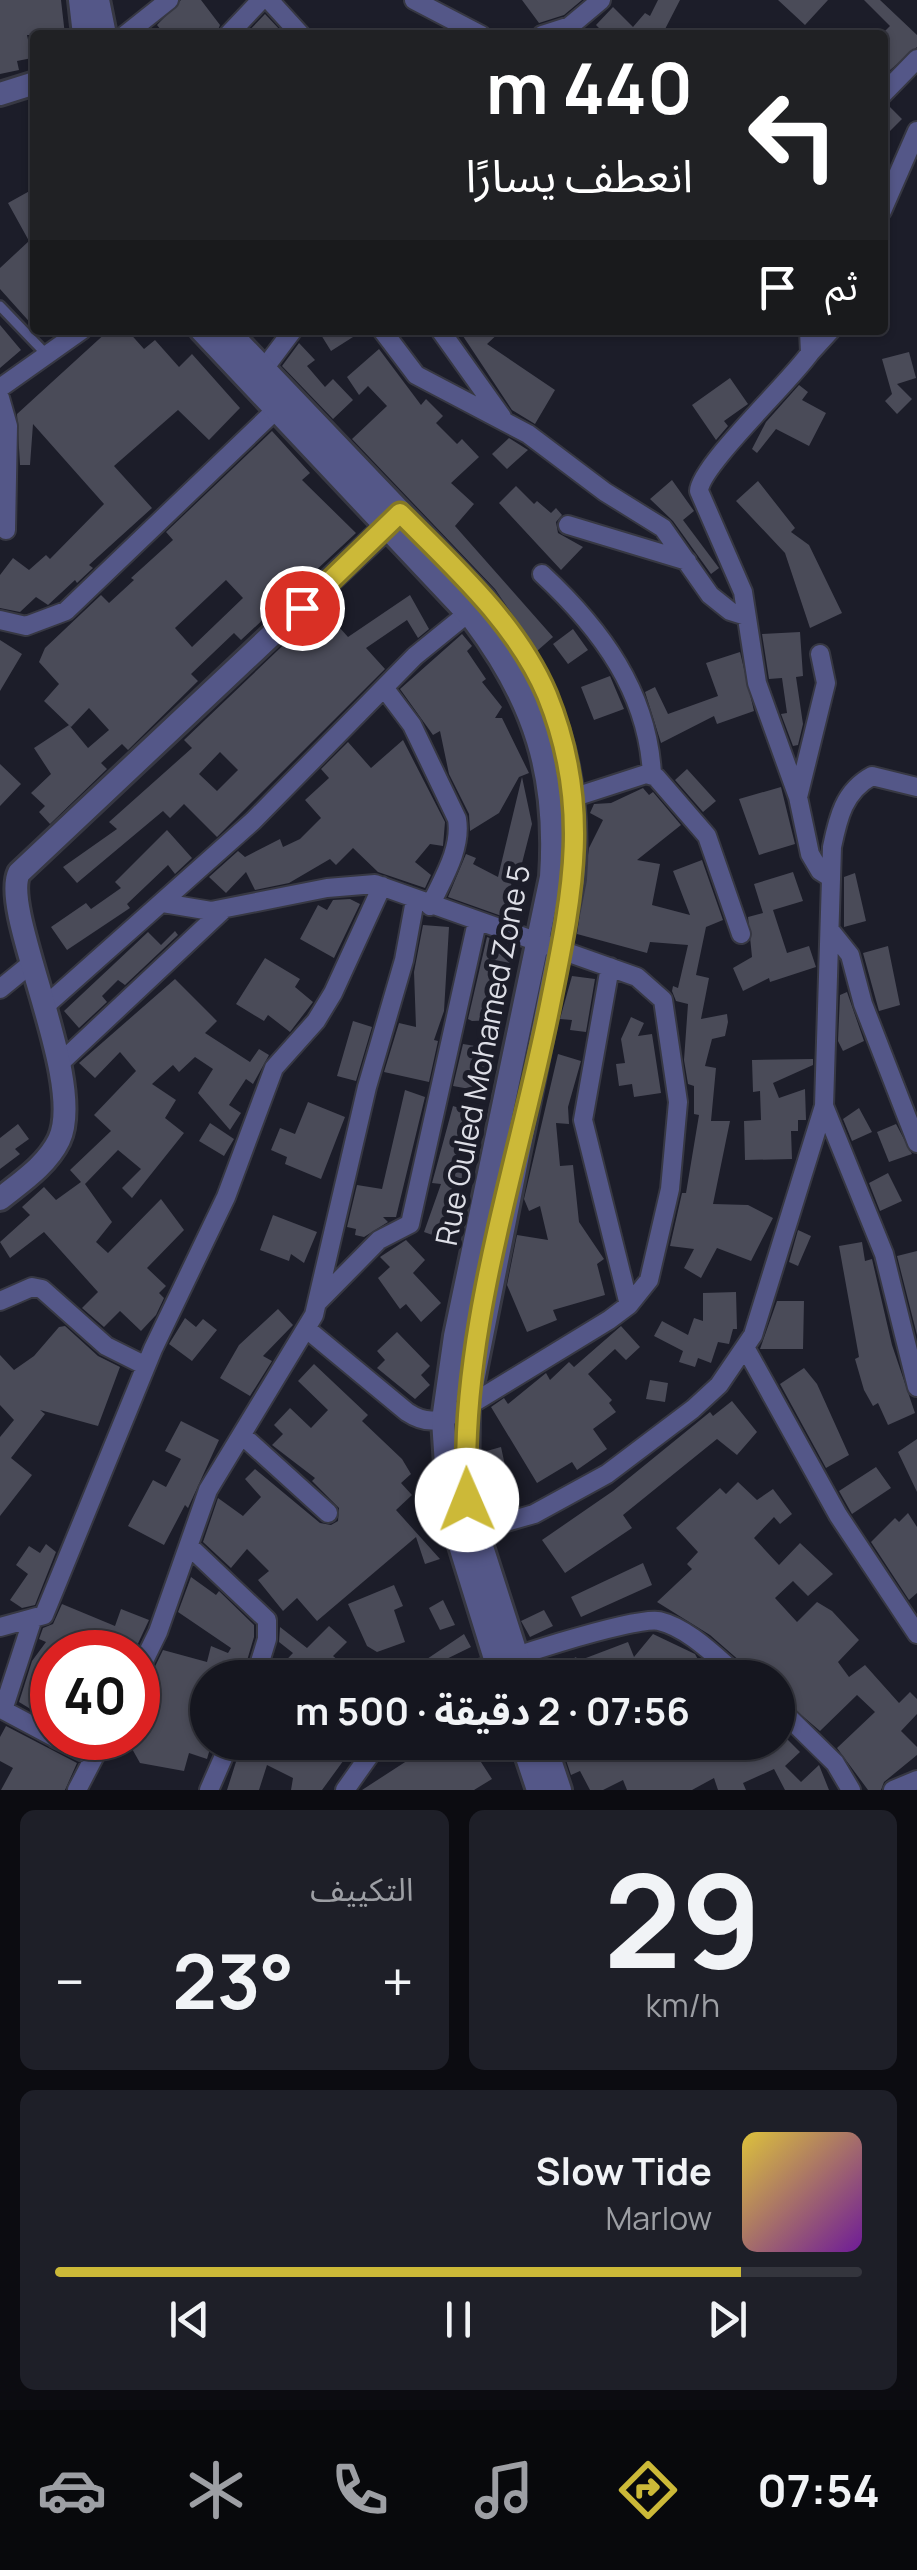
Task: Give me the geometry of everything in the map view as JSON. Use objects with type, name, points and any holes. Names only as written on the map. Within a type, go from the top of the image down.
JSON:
[{"type":"street","points":[[80,0],[83,30]]},
{"type":"street","points":[[98,0],[104,30]]},
{"type":"street","points":[[132,30],[169,0]]},
{"type":"street","points":[[233,30],[260,0]]},
{"type":"street","points":[[269,0],[296,30]]},
{"type":"street","points":[[414,0],[471,30]]},
{"type":"street","points":[[558,30],[600,0]]},
{"type":"street","points":[[888,89],[917,59]]},
{"type":"street","points":[[0,94],[30,85]]},
{"type":"street","points":[[888,196],[917,131]]},
{"type":"street","points":[[0,388],[76,335]]},
{"type":"street","name":"Rue Ouled Mohamed Zone 5","points":[[206,335],[282,404],[394,520],[484,599],[516,642],[546,693],[575,796],[573,879],[550,946],[454,1336],[444,1420],[457,1498]]},
{"type":"street","name":"Rue Ouled Mohamed Zone 5","points":[[231,335],[263,370],[282,404]]},
{"type":"street","points":[[263,370],[289,335]]},
{"type":"street","points":[[386,335],[416,375],[506,421],[663,528],[718,603],[746,616]]},
{"type":"street","points":[[444,335],[506,421]]},
{"type":"street","points":[[809,335],[810,353]]},
{"type":"street","points":[[826,335],[770,404],[709,464],[698,484],[701,500],[735,568],[757,683],[798,797],[813,863],[831,878]]},
{"type":"street","points":[[0,398],[8,426],[6,530]]},
{"type":"street","points":[[0,620],[26,626],[66,612],[282,404]]},
{"type":"street","points":[[0,1199],[39,1167],[60,1138],[64,1120],[58,1065],[33,962],[13,904],[9,872],[394,520]]},
{"type":"street","name":"Rue Ouled Mohamed Zone 5","points":[[394,520],[505,661],[526,706],[549,773],[554,835],[550,946],[468,1406],[457,1498]]},
{"type":"street","points":[[568,525],[688,562]]},
{"type":"street","points":[[542,574],[611,649],[648,735],[652,775],[706,836],[742,934]]},
{"type":"street","points":[[44,1008],[253,821],[415,656],[468,613]]},
{"type":"street","points":[[798,797],[826,683],[820,654]]},
{"type":"street","points":[[159,1630],[208,1490],[308,1330],[367,1087],[404,960],[422,903],[452,858],[459,832],[457,819],[412,726],[384,689]]},
{"type":"street","points":[[575,796],[652,775]]},
{"type":"street","points":[[475,1531],[534,1514],[608,1474],[693,1409],[746,1349],[824,1106],[836,826],[852,791],[872,776],[917,786]]},
{"type":"street","points":[[163,903],[190,911],[224,909],[327,888],[382,886],[610,967],[650,984],[663,1000],[678,1102],[670,1189],[649,1280],[629,1305],[444,1420],[416,1418],[308,1330]]},
{"type":"street","points":[[0,1627],[44,1616],[146,1366],[226,1197],[274,1068],[324,1007],[382,886]]},
{"type":"street","points":[[58,1065],[224,909]]},
{"type":"street","points":[[317,1303],[379,1240],[410,1224],[477,922]]},
{"type":"street","points":[[830,930],[850,956],[863,1004],[917,1143]]},
{"type":"street","points":[[0,989],[33,962]]},
{"type":"street","points":[[610,967],[583,1120],[629,1305]]},
{"type":"street","points":[[824,1106],[884,1254],[917,1387]]},
{"type":"street","points":[[0,1301],[32,1287],[42,1289],[106,1346],[146,1366]]},
{"type":"street","points":[[746,1349],[838,1515],[917,1634]]},
{"type":"street","points":[[242,1436],[328,1513]]},
{"type":"street","points":[[457,1498],[475,1531],[508,1660]]},
{"type":"street","points":[[457,1498],[454,1536],[507,1660]]},
{"type":"street","points":[[189,1546],[267,1620],[267,1639],[261,1660]]},
{"type":"street","points":[[532,1660],[645,1620],[658,1621],[690,1636],[719,1660]]},
{"type":"street","points":[[30,1724],[3,1710],[32,1622]]},
{"type":"street","points":[[795,1724],[835,1763],[852,1790]]},
{"type":"street","points":[[77,1790],[92,1760]]},
{"type":"street","points":[[209,1790],[222,1760]]},
{"type":"street","points":[[345,1790],[366,1760]]},
{"type":"street","points":[[528,1760],[538,1790]]},
{"type":"street","points":[[550,1760],[560,1790]]},
{"type":"street","points":[[893,1790],[917,1780]]},
{"type":"lane","points":[[0,306],[48,357]]},
{"type":"building","points":[[0,0],[61,0],[64,30],[30,30],[30,58],[17,61],[19,70],[0,74]]},
{"type":"building","points":[[181,0],[201,0],[220,25],[218,30],[161,30],[157,25]]},
{"type":"building","points":[[522,0],[582,0],[564,15],[539,23]]},
{"type":"building","points":[[658,0],[680,0],[665,30],[601,30],[596,25],[613,7],[633,27],[645,13],[650,16]]},
{"type":"building","points":[[778,0],[828,0],[805,25]]},
{"type":"building","points":[[864,0],[880,0],[917,35],[917,47],[888,72],[886,30],[890,26]]},
{"type":"building","points":[[265,14],[280,30],[250,30]]},
{"type":"building","points":[[888,105],[902,119],[888,133]]},
{"type":"building","points":[[30,191],[30,322],[0,289],[0,268],[29,241],[8,203]]},
{"type":"building","points":[[0,325],[21,350],[0,368]]},
{"type":"building","points":[[104,335],[131,335],[144,349],[155,340],[179,367],[192,354],[240,408],[209,440],[178,410],[114,466],[152,508],[89,565],[93,568],[77,583],[75,580],[48,605],[36,597],[20,612],[0,608],[0,575],[13,558],[29,570],[46,555],[50,559],[104,504],[33,424],[30,465],[20,465],[17,414]]},
{"type":"building","points":[[321,335],[356,335],[331,351]]},
{"type":"building","points":[[462,335],[497,335],[487,344],[555,390],[535,424],[512,410]]},
{"type":"building","points":[[299,343],[315,360],[307,366],[325,387],[333,379],[353,400],[333,419],[282,366]]},
{"type":"building","points":[[379,349],[421,405],[426,399],[443,416],[436,423],[457,444],[462,439],[479,457],[451,483],[474,504],[455,526],[553,637],[537,651],[495,589],[352,439],[387,406],[368,386],[359,395],[347,377]]},
{"type":"building","points":[[909,352],[916,378],[897,384],[912,399],[897,414],[885,401],[892,394],[882,359]]},
{"type":"building","points":[[730,378],[748,404],[724,421],[728,426],[716,440],[692,405]]},
{"type":"building","points":[[799,385],[808,392],[802,400],[826,413],[809,446],[776,429],[757,453],[752,449],[766,422]]},
{"type":"building","points":[[272,431],[310,473],[302,480],[356,533],[241,640],[234,633],[191,674],[198,681],[128,750],[122,744],[101,763],[107,769],[50,824],[39,812],[45,806],[31,793],[51,774],[34,748],[69,725],[44,701],[59,684],[39,662],[45,648],[101,595],[109,603],[134,580],[131,578],[173,540],[166,532]],"holes":[[[226,580],[243,598],[192,647],[175,628]],[[89,708],[109,730],[88,748],[71,727]]]},
{"type":"building","points":[[509,438],[528,450],[507,469],[492,454]]},
{"type":"building","points":[[672,480],[694,511],[683,520],[719,568],[711,574],[673,521],[650,499]]},
{"type":"building","points":[[758,481],[795,528],[791,532],[809,545],[842,613],[810,628],[785,553],[736,501]]},
{"type":"building","points":[[516,486],[534,504],[537,501],[551,513],[556,508],[562,515],[556,522],[558,533],[583,547],[561,570],[499,503]]},
{"type":"building","points":[[410,595],[429,629],[418,638],[407,620],[366,648],[385,669],[217,837],[184,804],[170,818],[163,811],[77,883],[63,867],[117,829],[109,822],[192,748],[184,740],[322,608],[348,637]],"holes":[[[220,752],[238,770],[217,791],[199,774]]]},
{"type":"building","points":[[573,629],[588,650],[568,664],[553,644]]},
{"type":"building","points":[[800,632],[803,676],[796,677],[803,724],[798,745],[793,746],[781,714],[787,713],[782,678],[769,679],[762,634]]},
{"type":"building","points":[[462,634],[472,646],[467,651],[486,679],[482,682],[502,707],[495,718],[502,718],[529,773],[519,777],[499,813],[470,831],[469,814],[449,774],[440,731],[433,735],[400,689]]},
{"type":"building","points":[[0,640],[22,654],[0,691]]},
{"type":"building","points":[[740,652],[754,711],[717,724],[714,716],[661,743],[645,692],[655,687],[668,714],[718,696],[706,663]]},
{"type":"building","points":[[610,676],[624,709],[594,720],[581,687]]},
{"type":"building","points":[[403,740],[445,822],[443,846],[430,844],[415,862],[431,875],[425,888],[378,872],[353,848],[336,865],[330,859],[289,883],[255,890],[246,872],[226,893],[209,877],[238,851],[245,857],[280,839],[283,847],[300,839],[321,818],[305,800],[329,778],[321,769],[348,742],[371,768]]},
{"type":"building","points":[[0,764],[21,784],[0,806]]},
{"type":"building","points":[[687,769],[716,801],[703,812],[675,780]]},
{"type":"building","points":[[522,777],[532,824],[521,867],[510,864],[512,897],[521,899],[516,921],[448,897],[466,854],[476,858],[473,864],[498,877]]},
{"type":"building","points":[[781,787],[795,844],[759,855],[739,799]]},
{"type":"building","points":[[643,788],[649,795],[653,792],[681,825],[637,860],[660,864],[652,905],[690,915],[673,871],[702,860],[723,920],[706,927],[696,975],[709,978],[701,1019],[727,1014],[728,1022],[725,1036],[712,1039],[705,1066],[716,1068],[711,1121],[730,1121],[713,1204],[748,1205],[773,1218],[751,1261],[717,1248],[701,1278],[684,1268],[694,1249],[670,1246],[682,1193],[686,1193],[699,1115],[694,1114],[694,1086],[688,1084],[684,1060],[688,1004],[676,1001],[672,991],[673,986],[678,988],[688,945],[650,942],[647,953],[577,934],[589,848],[603,820],[590,813],[594,804],[611,803]]},
{"type":"building","points":[[167,830],[192,858],[175,874],[168,865],[127,904],[130,908],[67,950],[51,927],[86,903],[91,909],[121,888],[115,882]]},
{"type":"building","points":[[793,872],[803,901],[773,910],[787,953],[809,946],[816,967],[770,982],[769,978],[743,991],[733,968],[752,957],[748,917],[763,913],[754,884]]},
{"type":"building","points":[[855,873],[866,921],[844,927],[844,877]]},
{"type":"building","points":[[350,899],[360,904],[334,958],[300,939],[318,905],[327,910],[333,900]]},
{"type":"building","points":[[423,925],[449,927],[444,1011],[434,1040],[438,1041],[429,1082],[384,1072],[399,1023],[416,1027],[414,972]]},
{"type":"building","points":[[175,931],[178,935],[125,985],[118,980],[102,996],[107,1002],[79,1028],[64,1011],[148,932],[161,945]]},
{"type":"building","points":[[487,937],[512,946],[513,957],[495,1020],[472,1021],[468,1019]]},
{"type":"building","points":[[888,946],[900,1005],[879,1011],[863,953]]},
{"type":"building","points":[[265,958],[300,979],[295,987],[313,1002],[290,1032],[268,1015],[264,1021],[236,1004]]},
{"type":"building","points":[[572,976],[595,979],[586,1032],[570,1030],[572,1020],[560,1019]]},
{"type":"building","points":[[175,979],[217,1021],[205,1033],[250,1062],[259,1049],[269,1055],[253,1084],[246,1079],[229,1105],[241,1113],[230,1130],[198,1093],[213,1069],[195,1057],[179,1072],[173,1065],[152,1084],[176,1100],[165,1118],[184,1133],[132,1198],[122,1188],[141,1169],[118,1150],[85,1184],[112,1222],[96,1242],[108,1253],[161,1199],[184,1230],[147,1268],[166,1286],[159,1293],[164,1298],[156,1315],[141,1331],[120,1311],[104,1327],[82,1308],[98,1292],[44,1232],[10,1258],[0,1242],[30,1215],[22,1207],[44,1187],[56,1200],[81,1182],[70,1170],[111,1131],[94,1115],[136,1071],[120,1052],[95,1078],[79,1063]]},
{"type":"building","points":[[847,992],[864,1041],[843,1051],[838,1041],[840,995]]},
{"type":"building","points":[[631,1017],[644,1023],[638,1036],[652,1034],[661,1093],[634,1097],[632,1084],[619,1086],[616,1064],[625,1063],[621,1039]]},
{"type":"building","points":[[353,1021],[372,1027],[356,1081],[337,1076]]},
{"type":"building","points":[[463,1044],[488,1048],[481,1091],[453,1086]]},
{"type":"building","points":[[558,1054],[581,1061],[568,1107],[569,1124],[556,1123],[560,1166],[573,1165],[579,1222],[604,1259],[597,1264],[605,1295],[553,1310],[557,1320],[527,1332],[507,1285],[517,1235],[548,1240],[540,1206],[529,1211],[524,1199]]},
{"type":"building","points":[[813,1059],[813,1065],[773,1083],[779,1098],[805,1089],[806,1120],[798,1120],[798,1131],[791,1131],[792,1159],[745,1160],[744,1121],[761,1120],[760,1091],[753,1092],[752,1060]]},
{"type":"building","points":[[405,1090],[425,1097],[396,1217],[383,1217],[388,1222],[364,1237],[355,1235],[356,1229],[347,1227],[357,1185],[382,1189]]},
{"type":"building","points":[[308,1102],[345,1117],[321,1179],[285,1164],[287,1157],[271,1150],[280,1128],[295,1134]]},
{"type":"building","points":[[453,1106],[472,1112],[464,1136],[461,1192],[444,1239],[424,1232],[441,1184],[432,1183]]},
{"type":"building","points":[[859,1108],[872,1132],[852,1141],[843,1119]]},
{"type":"building","points":[[210,1123],[234,1139],[224,1156],[199,1141]]},
{"type":"building","points":[[18,1124],[29,1139],[15,1149],[20,1154],[0,1169],[0,1138]]},
{"type":"building","points":[[896,1124],[912,1154],[889,1162],[877,1132]]},
{"type":"building","points":[[888,1173],[902,1201],[880,1211],[869,1183]]},
{"type":"building","points":[[273,1215],[317,1232],[304,1263],[291,1254],[289,1261],[260,1250]]},
{"type":"building","points":[[798,1230],[811,1236],[798,1266],[789,1262]]},
{"type":"building","points":[[406,1240],[425,1260],[413,1273],[441,1303],[421,1322],[406,1304],[400,1309],[378,1278],[390,1267],[380,1257]]},
{"type":"building","points":[[862,1242],[865,1261],[872,1259],[892,1345],[915,1413],[888,1425],[878,1403],[873,1406],[864,1390],[855,1359],[859,1357],[839,1246]]},
{"type":"building","points":[[917,1251],[917,1335],[897,1256]]},
{"type":"building","points":[[736,1292],[737,1329],[733,1329],[729,1344],[718,1342],[711,1363],[698,1358],[695,1367],[679,1362],[683,1351],[654,1336],[662,1321],[688,1335],[694,1318],[703,1321],[703,1293]]},
{"type":"building","points":[[777,1301],[804,1301],[803,1349],[760,1349]]},
{"type":"building","points":[[278,1309],[293,1325],[263,1356],[272,1361],[250,1396],[220,1378],[239,1345]]},
{"type":"building","points":[[185,1318],[196,1327],[203,1319],[217,1330],[192,1361],[169,1344]]},
{"type":"building","points":[[65,1326],[98,1356],[120,1367],[98,1426],[40,1410],[45,1414],[11,1458],[32,1475],[0,1516],[0,1437],[14,1420],[0,1405],[0,1355],[14,1370],[34,1356],[59,1327]]},
{"type":"building","points":[[621,1326],[640,1347],[626,1360],[615,1349],[588,1374],[612,1400],[609,1403],[616,1412],[593,1429],[607,1449],[577,1470],[572,1462],[537,1483],[491,1407],[504,1398],[508,1404],[546,1373],[550,1380],[569,1362],[574,1367]]},
{"type":"building","points":[[397,1332],[430,1366],[421,1375],[430,1385],[415,1399],[377,1368],[385,1360],[377,1351]]},
{"type":"building","points":[[314,1364],[368,1415],[362,1421],[402,1459],[411,1474],[401,1483],[412,1495],[396,1510],[440,1559],[425,1564],[416,1537],[317,1621],[297,1598],[283,1611],[258,1580],[269,1571],[247,1549],[231,1568],[203,1542],[218,1498],[243,1516],[261,1497],[245,1479],[255,1469],[320,1523],[331,1525],[338,1521],[339,1508],[312,1481],[315,1478],[272,1445],[283,1434],[274,1425],[290,1408],[311,1428],[328,1410],[298,1381]]},
{"type":"building","points":[[804,1368],[817,1384],[849,1455],[826,1468],[780,1384]]},
{"type":"building","points":[[650,1380],[668,1383],[665,1402],[646,1399]]},
{"type":"building","points":[[732,1401],[757,1432],[737,1455],[717,1439],[623,1515],[632,1528],[565,1573],[542,1540],[613,1491],[710,1412],[713,1416]]},
{"type":"building","points":[[181,1421],[219,1440],[188,1508],[185,1505],[164,1545],[128,1526],[153,1480],[166,1487],[181,1459],[165,1451]]},
{"type":"building","points":[[917,1439],[917,1492],[898,1452]]},
{"type":"building","points":[[501,1447],[514,1507],[487,1514],[482,1498],[483,1452]]},
{"type":"building","points":[[876,1467],[891,1488],[852,1514],[839,1491]]},
{"type":"building","points":[[738,1482],[757,1500],[773,1489],[792,1514],[780,1524],[774,1517],[754,1538],[779,1565],[800,1543],[833,1574],[808,1596],[793,1581],[775,1598],[797,1622],[817,1602],[832,1611],[859,1640],[838,1662],[849,1677],[865,1665],[899,1703],[910,1692],[917,1699],[917,1714],[901,1731],[917,1747],[917,1755],[884,1782],[881,1790],[868,1790],[837,1748],[875,1712],[857,1695],[820,1731],[795,1710],[795,1660],[739,1660],[710,1635],[657,1602],[692,1569],[687,1564],[698,1552],[676,1528],[720,1488],[726,1494]]},
{"type":"building","points":[[908,1513],[917,1527],[917,1593],[909,1600],[871,1542],[895,1518],[899,1522]]},
{"type":"building","points":[[46,1544],[56,1552],[35,1605],[22,1608],[10,1600],[28,1574],[16,1565],[29,1546],[40,1553]]},
{"type":"building","points":[[643,1563],[652,1585],[581,1617],[571,1597]]},
{"type":"building","points":[[191,1577],[216,1595],[219,1591],[254,1625],[247,1660],[208,1660],[211,1646],[228,1653],[231,1648],[178,1612]]},
{"type":"building","points":[[394,1585],[403,1606],[394,1610],[405,1642],[377,1652],[367,1646],[348,1604]]},
{"type":"building","points":[[443,1600],[455,1625],[440,1630],[429,1608]]},
{"type":"building","points":[[62,1604],[115,1626],[121,1609],[149,1620],[144,1630],[42,1630],[53,1624]]},
{"type":"building","points":[[544,1610],[553,1626],[530,1637],[521,1621]]},
{"type":"building","points":[[329,1626],[347,1642],[333,1656],[338,1660],[286,1660],[293,1653],[279,1642],[280,1627],[307,1648]]},
{"type":"building","points":[[464,1634],[471,1647],[444,1660],[425,1660]]},
{"type":"building","points":[[653,1634],[695,1654],[698,1660],[581,1660],[628,1642],[634,1657]]},
{"type":"building","points":[[163,1650],[200,1660],[190,1660],[190,1753],[184,1771],[138,1760],[160,1760]]},
{"type":"building","points":[[30,1667],[30,1709],[19,1702]]},
{"type":"building","points":[[6,1726],[30,1739],[30,1760],[77,1763],[65,1790],[1,1790],[13,1768],[0,1761],[0,1737]]},
{"type":"building","points":[[237,1760],[344,1760],[322,1790],[291,1790],[293,1778],[267,1765],[259,1790],[227,1790]]},
{"type":"building","points":[[408,1760],[480,1760],[492,1779],[474,1790],[362,1790]]},
{"type":"building","points":[[566,1760],[791,1760],[785,1766],[801,1782],[819,1765],[829,1790],[785,1790],[774,1769],[743,1783],[746,1790],[718,1790],[714,1778],[692,1790],[627,1790],[623,1780],[603,1790],[590,1790],[580,1771],[571,1775]]},
{"type":"route","points":[[302,608],[400,513],[484,599],[516,642],[546,693],[575,796],[573,879],[561,950],[494,1258],[468,1406],[467,1500]]}]
